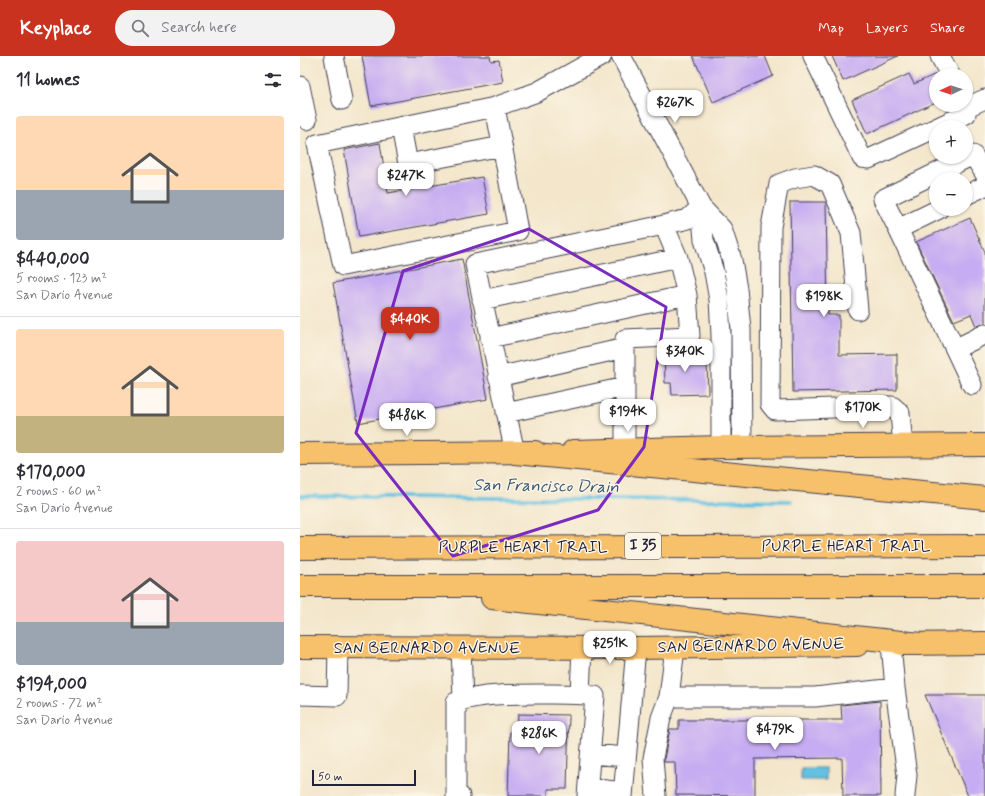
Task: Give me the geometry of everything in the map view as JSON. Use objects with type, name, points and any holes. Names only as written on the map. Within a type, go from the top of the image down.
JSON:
[{"type":"main road","points":[[300,454],[514,453],[732,447],[985,445]]},
{"type":"main road","points":[[514,453],[985,498]]},
{"type":"main road","name":"PURPLE HEART TRAIL","points":[[300,548],[985,546]]},
{"type":"main road","points":[[375,585],[920,644]]},
{"type":"main road","points":[[300,586],[985,586]]},
{"type":"main road","name":"SAN BERNARDO AVENUE","points":[[300,647],[675,648],[985,643]]},
{"type":"street","points":[[334,56],[342,100]]},
{"type":"street","points":[[495,107],[518,231],[343,266],[317,144],[495,107],[537,92],[602,56]]},
{"type":"street","points":[[621,56],[701,207],[722,229],[732,260],[737,289],[741,329],[732,447]]},
{"type":"street","points":[[813,56],[862,158],[870,159],[929,132]]},
{"type":"street","points":[[940,56],[946,68]]},
{"type":"street","points":[[300,86],[307,120]]},
{"type":"street","points":[[973,103],[985,99]]},
{"type":"street","points":[[954,120],[966,114],[966,112]]},
{"type":"street","points":[[401,127],[408,164],[502,146]]},
{"type":"street","points":[[972,385],[883,199],[973,155],[985,174]]},
{"type":"street","points":[[858,310],[851,233],[830,184],[814,175],[795,178],[779,184],[771,227],[770,404],[775,410],[892,406],[900,413],[903,446]]},
{"type":"street","points":[[973,192],[985,186]]},
{"type":"street","points":[[514,453],[474,264],[688,219],[701,207]]},
{"type":"street","points":[[701,207],[704,240],[714,272],[718,300],[732,447]]},
{"type":"street","points":[[898,230],[929,214]]},
{"type":"street","points":[[626,450],[625,339],[690,336],[687,296],[678,258],[664,225]]},
{"type":"street","points":[[482,300],[678,258]]},
{"type":"street","points":[[490,338],[687,296]]},
{"type":"street","points":[[720,329],[741,329],[771,326]]},
{"type":"street","points":[[955,349],[985,334]]},
{"type":"street","points":[[498,377],[625,348]]},
{"type":"street","points":[[506,413],[625,387]]},
{"type":"street","points":[[891,644],[895,688],[908,775],[905,796]]},
{"type":"street","points":[[300,695],[337,696],[338,647]]},
{"type":"street","points":[[461,648],[463,700]]},
{"type":"street","points":[[580,694],[582,648]]},
{"type":"street","points":[[460,796],[456,796],[456,702],[514,694],[580,694],[595,696],[588,792],[623,794],[636,648]]},
{"type":"street","points":[[656,796],[653,758],[661,718],[669,697],[675,648]]},
{"type":"street","points":[[669,697],[815,697],[895,688]]},
{"type":"street","points":[[591,754],[626,757]]},
{"type":"highlighted area","points":[[529,229],[666,307],[644,447],[598,510],[453,556],[356,433],[403,271]]},
{"type":"water","points":[[801,768],[826,768],[826,780],[801,780]]},
{"type":"building","points":[[362,56],[490,56],[491,61],[499,60],[503,82],[371,106]]},
{"type":"building","points":[[693,56],[765,56],[773,76],[713,102]]},
{"type":"building","points":[[832,56],[898,56],[843,81]]},
{"type":"building","points":[[909,74],[914,84],[929,77],[929,105],[867,134],[852,100]]},
{"type":"building","points":[[380,143],[388,193],[482,177],[489,214],[359,237],[344,150]]},
{"type":"building","points":[[790,202],[826,202],[828,315],[839,315],[839,355],[897,354],[897,390],[793,392]]},
{"type":"building","points":[[970,218],[985,252],[985,323],[976,326],[971,314],[954,321],[916,242]]},
{"type":"building","points":[[462,259],[488,399],[358,423],[333,283]]},
{"type":"building","points":[[692,349],[692,361],[707,360],[708,394],[672,395],[671,383],[665,383],[664,350]]},
{"type":"building","points":[[925,695],[985,695],[985,796],[968,796]]},
{"type":"building","points":[[880,701],[881,796],[843,796],[842,758],[755,759],[755,796],[676,795],[675,762],[664,762],[664,759],[670,729],[679,729],[679,720],[842,720],[841,705]]},
{"type":"building","points":[[518,714],[569,715],[567,789],[548,789],[548,796],[508,796],[510,732],[517,732]]},
{"type":"waterway","name":"San Francisco Drain","points":[[300,496],[791,501]]}]
